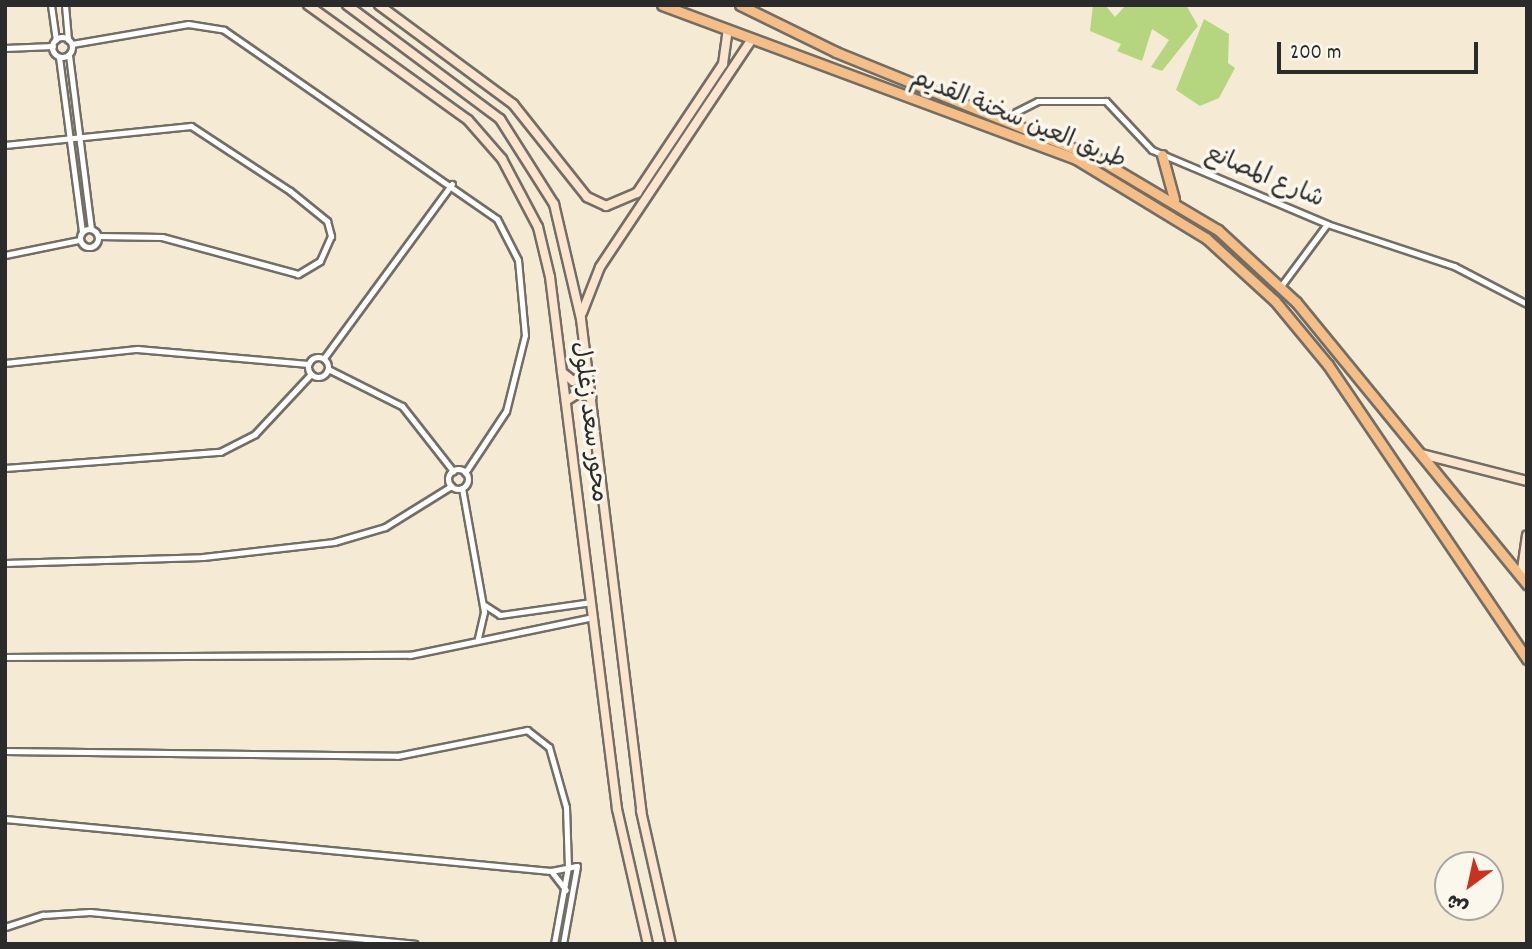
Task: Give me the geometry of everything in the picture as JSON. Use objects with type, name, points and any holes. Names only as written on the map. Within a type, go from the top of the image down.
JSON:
[{"type":"main road","name":"محور سعد زغلول","points":[[308,5],[449,104],[502,159],[545,252],[617,809],[648,944]]},
{"type":"main road","name":"محور سعد زغلول","points":[[347,5],[471,94],[516,138],[554,204],[581,319],[641,811],[671,944]]},
{"type":"main road","points":[[379,5],[513,104],[583,192],[606,206],[634,197],[723,64],[728,30]]},
{"type":"main road","name":"طريق العين سخنة القديم","points":[[662,5],[1076,159],[1206,238],[1275,301],[1328,365],[1527,659]]},
{"type":"main road","name":"طريق العين سخنة القديم","points":[[740,5],[1002,119],[1175,200],[1281,286],[1524,580]]},
{"type":"main road","points":[[581,319],[600,267],[752,39]]},
{"type":"main road","points":[[1162,155],[1175,200]]},
{"type":"main road","points":[[562,372],[573,381],[586,376]]},
{"type":"main road","points":[[566,401],[580,393],[591,398]]},
{"type":"main road","points":[[1414,449],[1437,461],[1527,481]]},
{"type":"main road","points":[[1524,580],[1527,535]]},
{"type":"street","points":[[51,5],[54,43],[59,57],[82,231],[79,240]]},
{"type":"street","points":[[5,145],[80,142],[175,125],[200,129],[321,215],[331,236],[320,261],[298,274],[183,241],[98,236],[91,229],[80,142],[69,55],[65,5]]},
{"type":"street","points":[[5,48],[70,42],[188,24],[224,30],[452,184],[506,233],[525,300],[522,354],[506,411],[466,473],[463,488],[483,604],[478,638]]},
{"type":"street","points":[[59,57],[69,55]]},
{"type":"street","name":"شارع المصانع","points":[[1002,119],[1033,102],[1098,99],[1120,109],[1145,145],[1162,155],[1326,224],[1437,259],[1527,304]]},
{"type":"street","points":[[5,363],[137,349],[308,364],[324,358],[452,184]]},
{"type":"street","points":[[1281,286],[1326,224]]},
{"type":"street","points":[[82,231],[91,229]]},
{"type":"street","points":[[5,255],[79,240],[91,248],[98,236]]},
{"type":"street","points":[[324,358],[328,369],[402,406],[453,471],[466,473]]},
{"type":"street","points":[[308,364],[311,374]]},
{"type":"street","points":[[311,374],[321,376],[328,369]]},
{"type":"street","points":[[5,468],[220,452],[255,434],[311,374]]},
{"type":"street","points":[[451,486],[453,471]]},
{"type":"street","points":[[5,563],[203,557],[323,544],[385,527],[451,486],[463,488]]},
{"type":"street","points":[[483,604],[500,615],[591,602]]},
{"type":"street","points":[[500,615],[503,631]]},
{"type":"street","points":[[5,657],[372,657],[503,631],[593,617]]},
{"type":"street","points":[[5,751],[397,756],[527,730],[554,755],[566,807],[566,891],[554,944]]},
{"type":"street","points":[[5,819],[551,871],[577,866],[564,944]]},
{"type":"street","points":[[551,871],[566,891]]},
{"type":"street","points":[[5,927],[43,915],[90,912],[414,944]]},
{"type":"green space","points":[[1093,5],[1105,5],[1115,17],[1126,5],[1186,5],[1198,26],[1162,71],[1151,67],[1169,40],[1152,29],[1142,61],[1117,51],[1121,44],[1090,31]]},
{"type":"green space","points":[[1204,19],[1229,34],[1228,63],[1235,68],[1219,98],[1200,106],[1176,90]]}]
